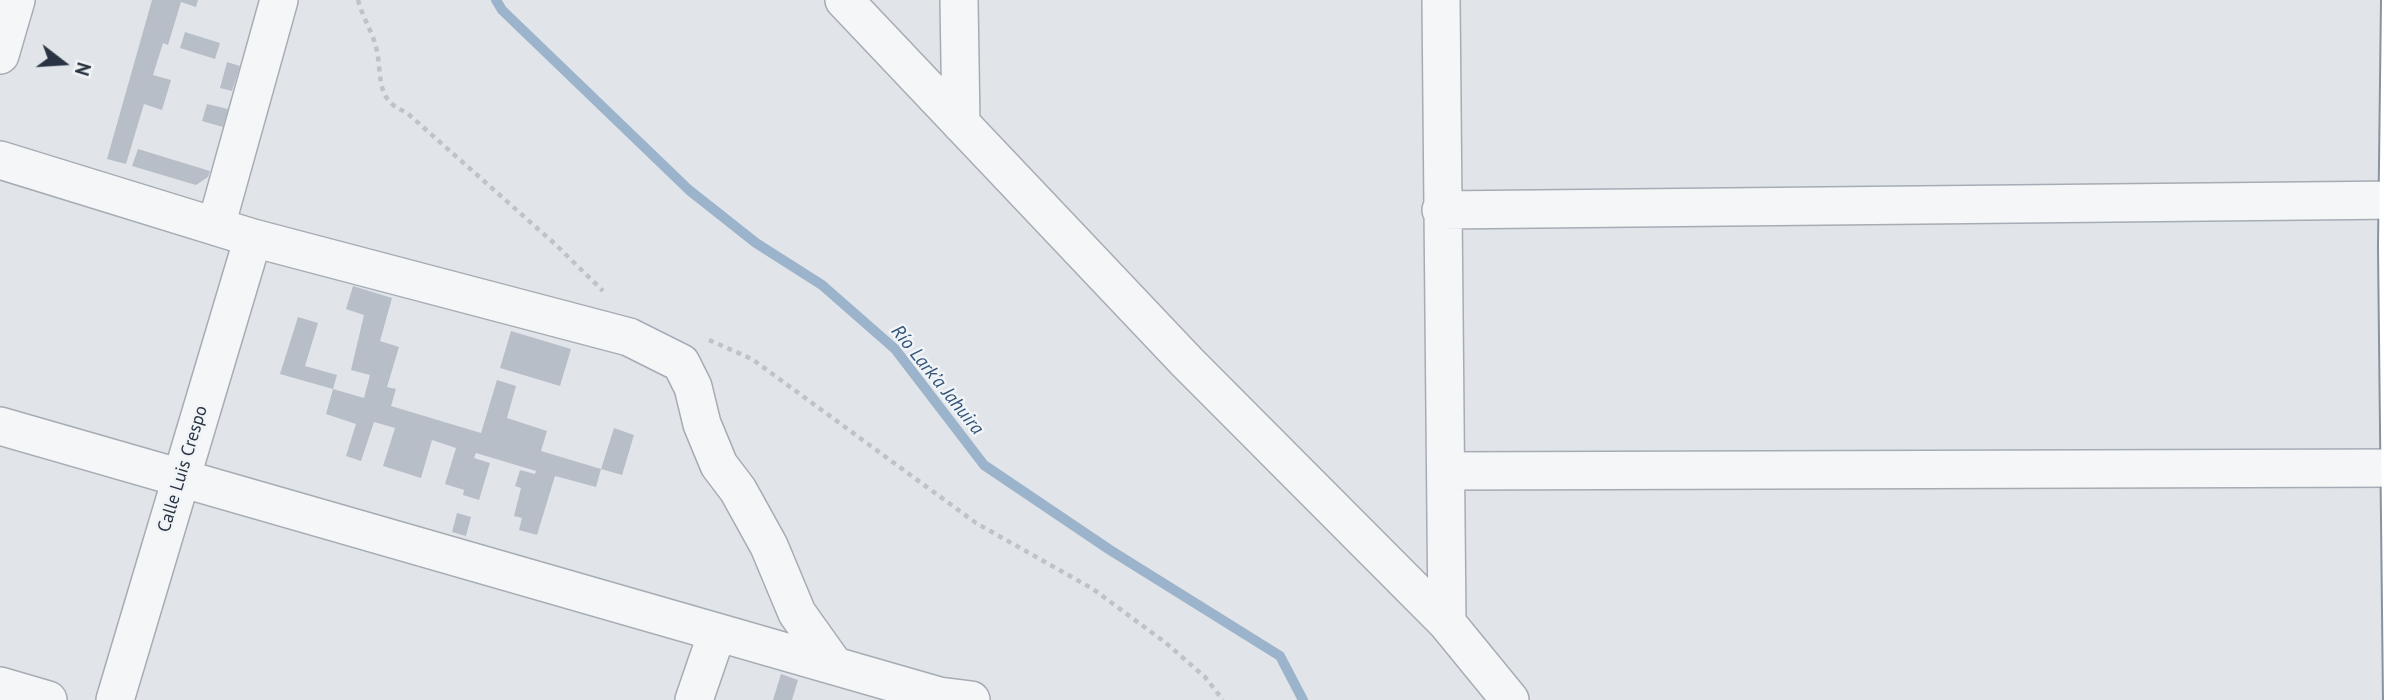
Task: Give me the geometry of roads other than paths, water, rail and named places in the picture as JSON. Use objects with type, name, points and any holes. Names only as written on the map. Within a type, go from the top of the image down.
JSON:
[{"type":"highway","points":[[2402,0],[2399,200],[2403,700]]},
{"type":"street","points":[[0,55],[16,0]]},
{"type":"street","points":[[216,226],[279,0]]},
{"type":"street","points":[[844,0],[1187,362],[1447,623],[1510,700]]},
{"type":"street","points":[[959,0],[961,124]]},
{"type":"street","points":[[1441,0],[1447,623]]},
{"type":"street","points":[[0,160],[253,238],[629,337],[681,363],[693,387],[702,424],[719,464],[738,490],[769,546],[797,612],[834,665]]},
{"type":"street","points":[[1441,210],[2399,200]]},
{"type":"street","name":"Calle Luis Crespo","points":[[115,700],[253,238]]},
{"type":"street","points":[[0,426],[939,696],[971,700]]},
{"type":"street","points":[[1446,471],[2402,468]]},
{"type":"street","points":[[694,700],[717,633]]},
{"type":"street","points":[[0,686],[48,700]]},
{"type":"waterway","name":"Río Lark’a Jahuira","points":[[496,0],[502,10],[689,190],[756,243],[822,285],[895,349],[984,465],[1110,550],[1280,656],[1303,700]]}]
